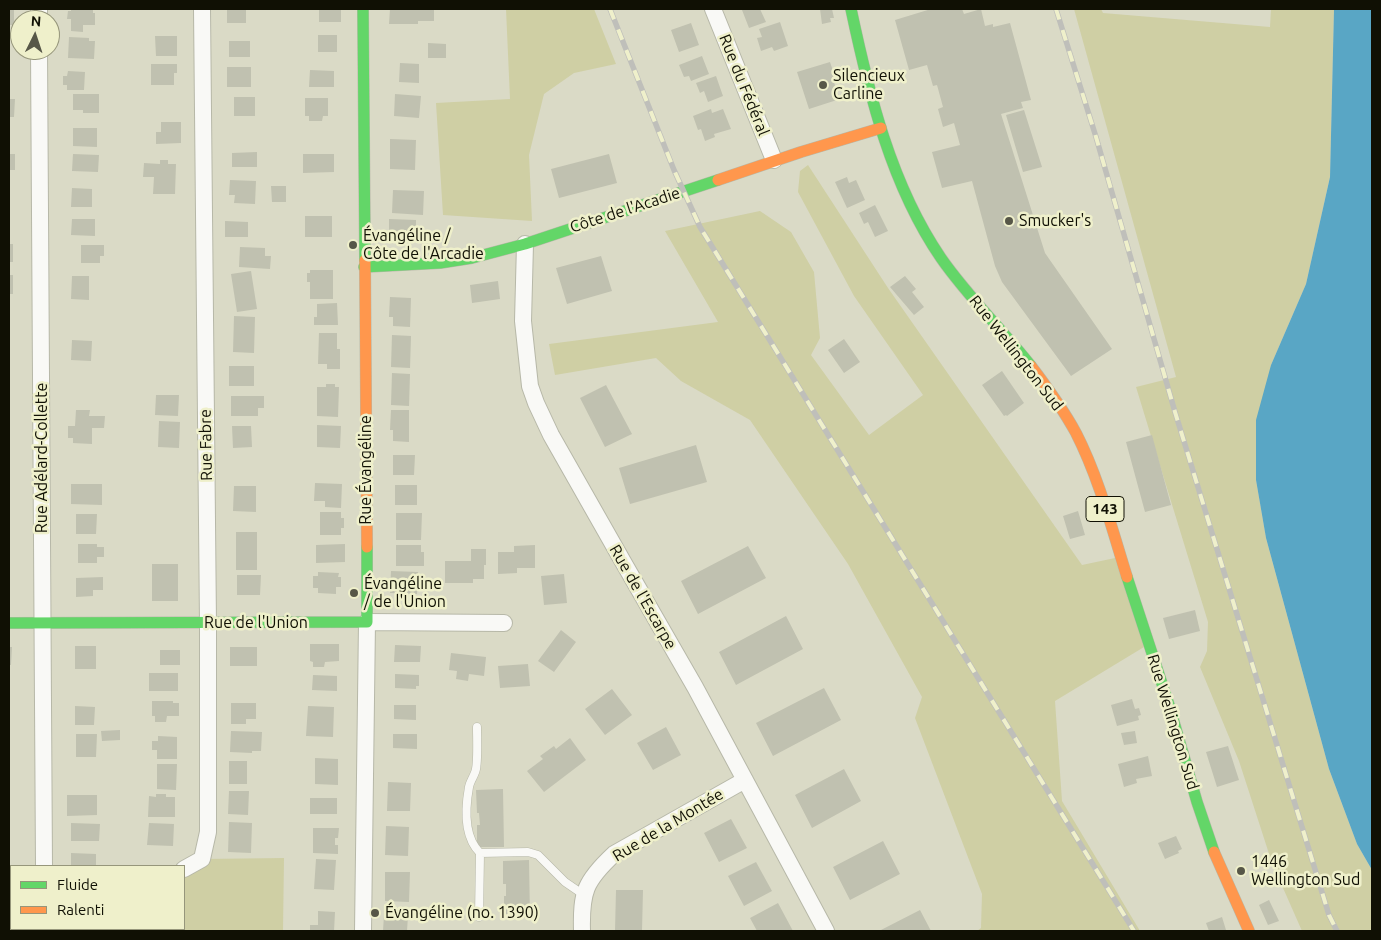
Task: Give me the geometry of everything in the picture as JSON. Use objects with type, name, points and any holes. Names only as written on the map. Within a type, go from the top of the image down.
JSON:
[{"type":"street","name":"Rue Fabre","points":[[185,868],[202,859],[208,832],[208,624],[202,9]]},
{"type":"street","name":"Rue Évangéline","points":[[363,9],[367,622],[363,931]]},
{"type":"street","name":"Rue du Fédéral","points":[[713,9],[774,160]]},
{"type":"street","name":"Rue Wellington Sud","points":[[851,9],[869,90],[881,128],[899,178],[931,242],[969,293],[1048,389],[1067,417],[1086,453],[1169,704],[1197,802],[1214,850],[1250,931]]},
{"type":"street","name":"Rue Adélard-Collette","points":[[39,60],[44,865]]},
{"type":"street","name":"Côte de l'Acadie","points":[[364,267],[440,263],[472,258],[525,244],[774,160],[881,128]]},
{"type":"street","name":"Rue de l'Escarpe","points":[[525,244],[523,321],[530,386],[536,403],[556,443],[695,687],[826,931]]},
{"type":"street","name":"Rue de l'Union","points":[[9,623],[504,623]]},
{"type":"street","name":"Rue de la Montée","points":[[582,931],[584,895],[591,878],[602,865],[614,854],[745,780]]},
{"type":"lane","points":[[477,727],[476,769],[469,786],[466,813],[469,837],[474,847],[480,853],[479,916]]},
{"type":"lane","points":[[480,853],[528,852],[538,855],[565,882],[584,895]]},
{"type":"green space","points":[[506,9],[594,9],[616,64],[574,73],[544,94],[529,155],[532,221],[443,215],[436,103],[510,99]]},
{"type":"green space","points":[[1074,9],[1101,9],[1103,13],[1270,27],[1271,9],[1334,9],[1330,177],[1306,284],[1271,365],[1256,480],[1266,538],[1329,769],[1357,844],[1372,870],[1372,931],[1302,931],[1272,863],[1239,761],[1200,667],[1207,651],[1208,622],[1136,387],[1176,377]]},
{"type":"green space","points":[[808,165],[888,288],[1082,565],[1115,558],[1144,647],[1055,701],[1062,801],[1140,931],[977,931],[981,928],[982,894],[915,718],[922,697],[848,564],[750,420],[681,381],[656,358],[555,375],[549,344],[718,322],[665,231],[760,211],[791,232],[814,272],[820,338],[811,355],[869,435],[923,395],[854,296],[798,192],[800,171]]},
{"type":"green space","points":[[284,858],[283,931],[126,931],[185,930],[185,868],[202,859]]},
{"type":"water","points":[[1334,9],[1372,9],[1372,870],[1357,844],[1329,769],[1266,538],[1256,480],[1256,420],[1271,365],[1306,284],[1330,177]]},
{"type":"building","points":[[9,9],[14,9],[10,10],[9,25]]},
{"type":"building","points":[[71,9],[93,9],[95,25],[83,25],[83,32],[71,31],[71,19],[67,19],[68,11],[71,11]]},
{"type":"building","points":[[227,9],[246,9],[246,23],[227,23]]},
{"type":"building","points":[[319,9],[341,9],[341,22],[319,22]]},
{"type":"building","points":[[390,9],[434,9],[434,21],[418,21],[418,24],[389,24]]},
{"type":"building","points":[[760,9],[766,22],[749,28],[742,10]]},
{"type":"building","points":[[820,9],[832,9],[834,18],[830,18],[831,22],[822,24]]},
{"type":"building","name":"Smucker's","points":[[931,9],[962,9],[964,14],[981,9],[985,26],[993,24],[993,27],[1010,23],[1031,100],[1021,102],[1023,108],[1001,114],[1045,253],[1112,349],[1071,376],[1002,282],[995,266],[972,181],[942,188],[932,152],[960,145],[954,123],[943,127],[938,109],[943,107],[937,85],[933,86],[927,65],[909,70],[895,20]]},
{"type":"building","points":[[780,22],[788,46],[774,51],[772,47],[761,51],[757,38],[762,37],[759,29]]},
{"type":"building","points":[[691,23],[699,45],[679,52],[671,30]]},
{"type":"building","points":[[318,35],[337,35],[337,52],[318,52]]},
{"type":"building","points":[[155,36],[177,36],[177,56],[156,56]]},
{"type":"building","points":[[69,37],[89,38],[89,41],[95,41],[94,59],[68,58]]},
{"type":"building","points":[[229,41],[250,41],[250,57],[229,57]]},
{"type":"building","points":[[428,43],[446,44],[446,58],[428,58]]},
{"type":"building","points":[[702,56],[709,74],[691,81],[689,76],[684,77],[679,65]]},
{"type":"building","points":[[830,62],[835,77],[832,77],[840,99],[809,109],[797,72]]},
{"type":"building","points":[[400,63],[419,64],[419,83],[399,82]]},
{"type":"building","points":[[151,64],[177,64],[177,73],[174,73],[174,85],[151,85]]},
{"type":"building","points":[[227,67],[251,67],[251,87],[227,87]]},
{"type":"building","points":[[310,70],[334,71],[334,87],[309,87]]},
{"type":"building","points":[[68,71],[85,72],[84,90],[67,90],[67,85],[63,85],[63,76],[67,76]]},
{"type":"building","points":[[716,76],[723,96],[708,102],[704,91],[700,93],[696,83]]},
{"type":"building","points":[[73,94],[99,94],[99,113],[83,113],[83,110],[73,110]]},
{"type":"building","points":[[395,94],[421,96],[419,118],[394,116]]},
{"type":"building","points":[[234,97],[255,97],[255,116],[234,116]]},
{"type":"building","points":[[305,98],[328,98],[328,116],[323,116],[322,121],[309,121],[309,116],[305,116]]},
{"type":"building","points":[[9,99],[15,99],[14,117],[9,117]]},
{"type":"building","points":[[711,109],[712,113],[723,109],[731,129],[714,134],[715,137],[705,141],[701,129],[698,130],[693,116]]},
{"type":"building","points":[[1024,110],[1042,167],[1023,172],[1006,115]]},
{"type":"building","points":[[161,122],[181,122],[181,143],[156,144],[156,132],[161,132]]},
{"type":"building","points":[[73,128],[97,128],[97,147],[73,146]]},
{"type":"building","points":[[390,139],[416,140],[415,170],[390,169]]},
{"type":"building","points":[[257,152],[257,167],[232,167],[232,153]]},
{"type":"building","points":[[9,154],[15,154],[15,170],[9,170]]},
{"type":"building","points":[[73,154],[99,155],[98,172],[72,171]]},
{"type":"building","points":[[303,154],[334,154],[334,172],[303,173]]},
{"type":"building","points":[[609,154],[617,183],[559,198],[551,169]]},
{"type":"building","points":[[160,160],[168,160],[168,164],[176,164],[175,194],[153,194],[154,177],[143,177],[144,163],[160,164]]},
{"type":"building","points":[[847,177],[849,183],[856,180],[865,200],[847,208],[835,182]]},
{"type":"building","points":[[230,180],[256,181],[255,204],[234,203],[235,195],[229,195]]},
{"type":"building","points":[[271,186],[286,186],[286,202],[272,202]]},
{"type":"building","points":[[72,188],[92,189],[92,207],[71,207]]},
{"type":"building","points":[[393,190],[424,191],[423,215],[392,213]]},
{"type":"building","points":[[875,205],[888,231],[875,237],[868,222],[864,224],[859,213]]},
{"type":"building","points":[[305,216],[332,216],[332,237],[305,237]]},
{"type":"building","points":[[72,219],[95,219],[95,236],[71,235]]},
{"type":"building","points":[[389,219],[416,220],[416,241],[389,240]]},
{"type":"building","points":[[225,221],[248,222],[248,237],[225,237]]},
{"type":"building","points":[[9,244],[13,244],[13,262],[9,262]]},
{"type":"building","points":[[81,245],[104,245],[104,256],[100,256],[100,263],[81,263]]},
{"type":"building","points":[[240,247],[265,248],[265,256],[271,256],[270,269],[239,267]]},
{"type":"building","points":[[601,256],[612,291],[567,304],[556,268]]},
{"type":"building","points":[[310,270],[333,270],[333,299],[310,299],[310,282],[307,282],[307,273],[310,273]]},
{"type":"building","points":[[251,271],[257,309],[237,312],[231,274]]},
{"type":"building","points":[[9,275],[13,275],[13,294],[9,294]]},
{"type":"building","points":[[72,276],[89,276],[89,300],[71,299]]},
{"type":"building","points":[[905,276],[916,289],[912,292],[924,307],[914,315],[890,287]]},
{"type":"building","points":[[498,281],[500,299],[472,303],[470,285]]},
{"type":"building","points":[[390,297],[411,298],[410,327],[393,326],[393,317],[389,317]]},
{"type":"building","points":[[337,303],[338,325],[314,325],[314,317],[317,317],[317,304]]},
{"type":"building","points":[[234,316],[255,317],[254,353],[233,352]]},
{"type":"building","points":[[319,333],[337,333],[337,349],[340,349],[340,369],[327,369],[327,364],[318,364]]},
{"type":"building","points":[[392,335],[411,336],[410,368],[391,367]]},
{"type":"building","points":[[844,339],[860,362],[844,373],[828,350]]},
{"type":"building","points":[[72,340],[92,341],[91,361],[71,360]]},
{"type":"building","points":[[229,366],[254,366],[254,386],[229,386]]},
{"type":"building","points":[[1002,371],[1024,403],[1007,416],[1004,416],[982,385]]},
{"type":"building","points":[[392,373],[410,374],[409,406],[391,405]]},
{"type":"building","points":[[326,384],[335,384],[335,387],[339,387],[338,417],[317,416],[317,387],[326,387]]},
{"type":"building","points":[[606,385],[632,434],[605,447],[580,398]]},
{"type":"building","points":[[156,395],[179,395],[178,416],[155,415]]},
{"type":"building","points":[[231,396],[264,396],[264,408],[258,408],[258,416],[231,416]]},
{"type":"building","points":[[76,410],[90,410],[89,416],[105,416],[104,428],[92,428],[92,444],[73,443],[73,438],[68,438],[68,426],[75,426]]},
{"type":"building","points":[[391,410],[409,410],[409,442],[393,441],[393,430],[390,430]]},
{"type":"building","points":[[159,421],[180,422],[179,448],[158,447]]},
{"type":"building","points":[[317,425],[341,426],[340,448],[317,447]]},
{"type":"building","points":[[232,426],[251,426],[252,447],[233,448]]},
{"type":"building","points":[[1152,435],[1171,505],[1145,512],[1126,442]]},
{"type":"building","points":[[696,445],[707,482],[630,504],[619,468]]},
{"type":"building","points":[[393,455],[415,455],[414,475],[393,475]]},
{"type":"building","points":[[315,483],[342,484],[341,508],[325,507],[325,501],[314,501]]},
{"type":"building","points":[[71,484],[102,484],[102,505],[71,504]]},
{"type":"building","points":[[395,485],[417,485],[417,505],[395,505]]},
{"type":"building","points":[[234,486],[256,486],[256,512],[233,511]]},
{"type":"building","points":[[1078,511],[1085,535],[1070,539],[1063,516]]},
{"type":"building","points":[[320,512],[341,512],[341,518],[344,518],[344,528],[341,528],[341,535],[320,535]]},
{"type":"building","points":[[396,513],[422,513],[421,540],[396,540]]},
{"type":"building","points":[[76,514],[97,514],[96,534],[76,534]]},
{"type":"building","points":[[236,532],[257,532],[257,570],[236,570]]},
{"type":"building","points":[[78,544],[97,544],[97,547],[104,547],[104,557],[97,557],[97,563],[78,563]]},
{"type":"building","points":[[345,544],[345,562],[316,563],[316,545]]},
{"type":"building","points":[[396,545],[421,545],[421,552],[424,552],[424,566],[396,566]]},
{"type":"building","points":[[535,545],[535,568],[517,568],[517,573],[498,574],[498,552],[514,552],[514,546]]},
{"type":"building","points":[[748,546],[766,578],[698,614],[681,581]]},
{"type":"building","points":[[471,549],[486,549],[484,579],[473,579],[473,583],[445,583],[445,561],[471,561]]},
{"type":"building","points":[[152,564],[178,564],[178,601],[152,601]]},
{"type":"building","points":[[391,571],[418,572],[417,594],[390,593]]},
{"type":"building","points":[[318,572],[339,573],[338,577],[341,577],[341,587],[336,587],[336,594],[318,593],[318,588],[313,588],[313,576],[318,576]]},
{"type":"building","points":[[564,574],[567,603],[544,605],[541,576]]},
{"type":"building","points":[[237,575],[261,575],[260,595],[237,595]]},
{"type":"building","points":[[103,577],[103,590],[93,590],[93,596],[76,597],[76,578]]},
{"type":"building","points":[[1195,610],[1200,631],[1169,639],[1163,618]]},
{"type":"building","points":[[786,616],[803,649],[736,685],[719,652]]},
{"type":"building","points":[[561,630],[576,642],[554,672],[538,661]]},
{"type":"building","points":[[310,644],[339,644],[339,661],[325,662],[324,667],[313,667],[313,662],[310,661]]},
{"type":"building","points":[[395,645],[421,646],[420,662],[394,662]]},
{"type":"building","points":[[75,646],[96,646],[96,669],[75,669]]},
{"type":"building","points":[[9,647],[12,647],[11,665],[9,665]]},
{"type":"building","points":[[230,647],[257,647],[257,666],[230,666]]},
{"type":"building","points":[[160,650],[180,650],[180,665],[160,665]]},
{"type":"building","points":[[451,653],[486,657],[484,676],[469,674],[468,681],[456,679],[457,671],[449,670]]},
{"type":"building","points":[[528,664],[530,686],[500,688],[498,666]]},
{"type":"building","points":[[149,673],[178,673],[178,691],[149,691]]},
{"type":"building","points":[[395,674],[419,675],[419,686],[416,686],[416,689],[395,688]]},
{"type":"building","points":[[313,675],[337,676],[337,691],[312,690]]},
{"type":"building","points":[[824,688],[841,720],[773,756],[756,723]]},
{"type":"building","points":[[612,689],[632,715],[605,735],[585,709]]},
{"type":"building","points":[[1132,699],[1135,709],[1139,708],[1141,715],[1138,716],[1139,720],[1117,726],[1111,705]]},
{"type":"building","points":[[152,701],[173,701],[173,703],[179,703],[179,716],[167,716],[166,722],[155,722],[155,716],[152,716]]},
{"type":"building","points":[[231,703],[256,703],[256,719],[246,719],[246,724],[231,724]]},
{"type":"building","points":[[394,705],[416,705],[416,720],[394,719]]},
{"type":"building","points":[[75,706],[95,707],[94,725],[75,725]]},
{"type":"building","points":[[308,706],[334,707],[333,737],[306,736]]},
{"type":"building","points":[[666,727],[681,755],[653,770],[637,743]]},
{"type":"building","points":[[120,730],[120,740],[102,741],[101,731]]},
{"type":"building","points":[[231,731],[262,732],[261,751],[252,751],[252,753],[230,752]]},
{"type":"building","points":[[1135,731],[1137,743],[1124,745],[1121,733]]},
{"type":"building","points":[[76,734],[97,734],[96,757],[76,757]]},
{"type":"building","points":[[393,734],[417,734],[417,749],[393,748]]},
{"type":"building","points":[[158,736],[177,737],[177,759],[157,759],[157,750],[152,750],[152,741],[158,741]]},
{"type":"building","points":[[570,738],[586,760],[544,792],[527,771],[543,759],[540,756],[554,746],[556,749]]},
{"type":"building","points":[[1228,746],[1239,780],[1217,787],[1206,752]]},
{"type":"building","points":[[1148,756],[1152,776],[1136,779],[1137,783],[1124,787],[1118,764]]},
{"type":"building","points":[[315,758],[338,759],[338,785],[315,784]]},
{"type":"building","points":[[229,761],[247,761],[247,784],[229,784]]},
{"type":"building","points":[[157,764],[177,764],[176,790],[157,789]]},
{"type":"building","points":[[844,769],[861,801],[812,828],[795,795]]},
{"type":"building","points":[[388,782],[411,783],[410,811],[387,811]]},
{"type":"building","points":[[503,789],[504,847],[477,847],[477,825],[480,825],[479,813],[477,813],[476,790]]},
{"type":"building","points":[[229,791],[249,791],[248,815],[228,814]]},
{"type":"building","points":[[156,794],[166,794],[166,797],[175,797],[175,817],[148,817],[149,796],[156,797]]},
{"type":"building","points":[[67,795],[97,795],[97,815],[67,816]]},
{"type":"building","points":[[310,798],[337,798],[337,814],[310,814]]},
{"type":"building","points":[[731,819],[747,848],[719,862],[704,833]]},
{"type":"building","points":[[229,822],[252,823],[251,853],[228,852]]},
{"type":"building","points":[[71,823],[100,824],[99,841],[71,841]]},
{"type":"building","points":[[149,823],[174,824],[173,846],[147,845]]},
{"type":"building","points":[[386,826],[409,827],[408,856],[385,855]]},
{"type":"building","points":[[313,828],[339,828],[338,838],[335,838],[335,845],[338,845],[338,854],[313,853]]},
{"type":"building","points":[[1176,836],[1182,849],[1178,851],[1179,853],[1165,859],[1158,843]]},
{"type":"building","points":[[883,841],[900,874],[850,900],[833,867]]},
{"type":"building","points":[[71,853],[96,854],[96,865],[71,865]]},
{"type":"building","points":[[316,859],[336,860],[334,890],[314,889]]},
{"type":"building","points":[[529,860],[530,918],[504,918],[506,884],[503,884],[503,861]]},
{"type":"building","points":[[756,862],[772,891],[744,906],[728,876]]},
{"type":"building","points":[[385,872],[410,872],[409,902],[385,901]]},
{"type":"building","points":[[616,890],[643,890],[642,931],[615,931]]},
{"type":"building","points":[[1269,900],[1279,921],[1268,925],[1259,905]]},
{"type":"building","points":[[778,903],[793,931],[757,931],[750,918]]},
{"type":"building","points":[[920,910],[931,931],[879,931]]},
{"type":"building","points":[[318,911],[335,912],[334,931],[310,931],[310,925],[318,925]]},
{"type":"building","points":[[384,915],[408,916],[407,931],[383,931]]},
{"type":"building","points":[[1222,917],[1226,930],[1209,931],[1206,923]]},
{"type":"building","points":[[70,930],[101,930],[101,931]]},
{"type":"railway","points":[[610,9],[674,170],[700,227],[1134,931]]},
{"type":"railway","points":[[1056,9],[1096,137],[1175,412],[1329,915],[1337,931]]},
{"type":"traffic: fast","points":[[363,9],[365,260]]},
{"type":"traffic: fast","points":[[851,9],[874,106],[895,170],[908,200],[924,230],[951,272],[1031,366]]},
{"type":"traffic: fast","points":[[364,267],[440,263],[472,258],[525,244],[718,180]]},
{"type":"traffic: fast","points":[[9,623],[367,622],[367,547]]},
{"type":"traffic: fast","points":[[1127,577],[1214,852]]},
{"type":"traffic: slow","points":[[718,180],[881,128]]},
{"type":"traffic: slow","points":[[365,260],[367,547]]},
{"type":"traffic: slow","points":[[1031,366],[1066,415],[1084,450],[1105,504],[1127,577]]},
{"type":"traffic: slow","points":[[1214,852],[1249,931]]},
{"type":"place","name":"Silencieux Carline","points":[[823,85]]},
{"type":"place","name":"Smucker's","points":[[1009,221]]},
{"type":"place","name":"Évangéline / Côte de l'Arcadie","points":[[353,245]]},
{"type":"place","name":"Évangéline / de l'Union","points":[[354,593]]},
{"type":"place","name":"1446 Wellington Sud","points":[[1241,871]]},
{"type":"place","name":"Évangéline (no. 1390)","points":[[375,913]]}]
